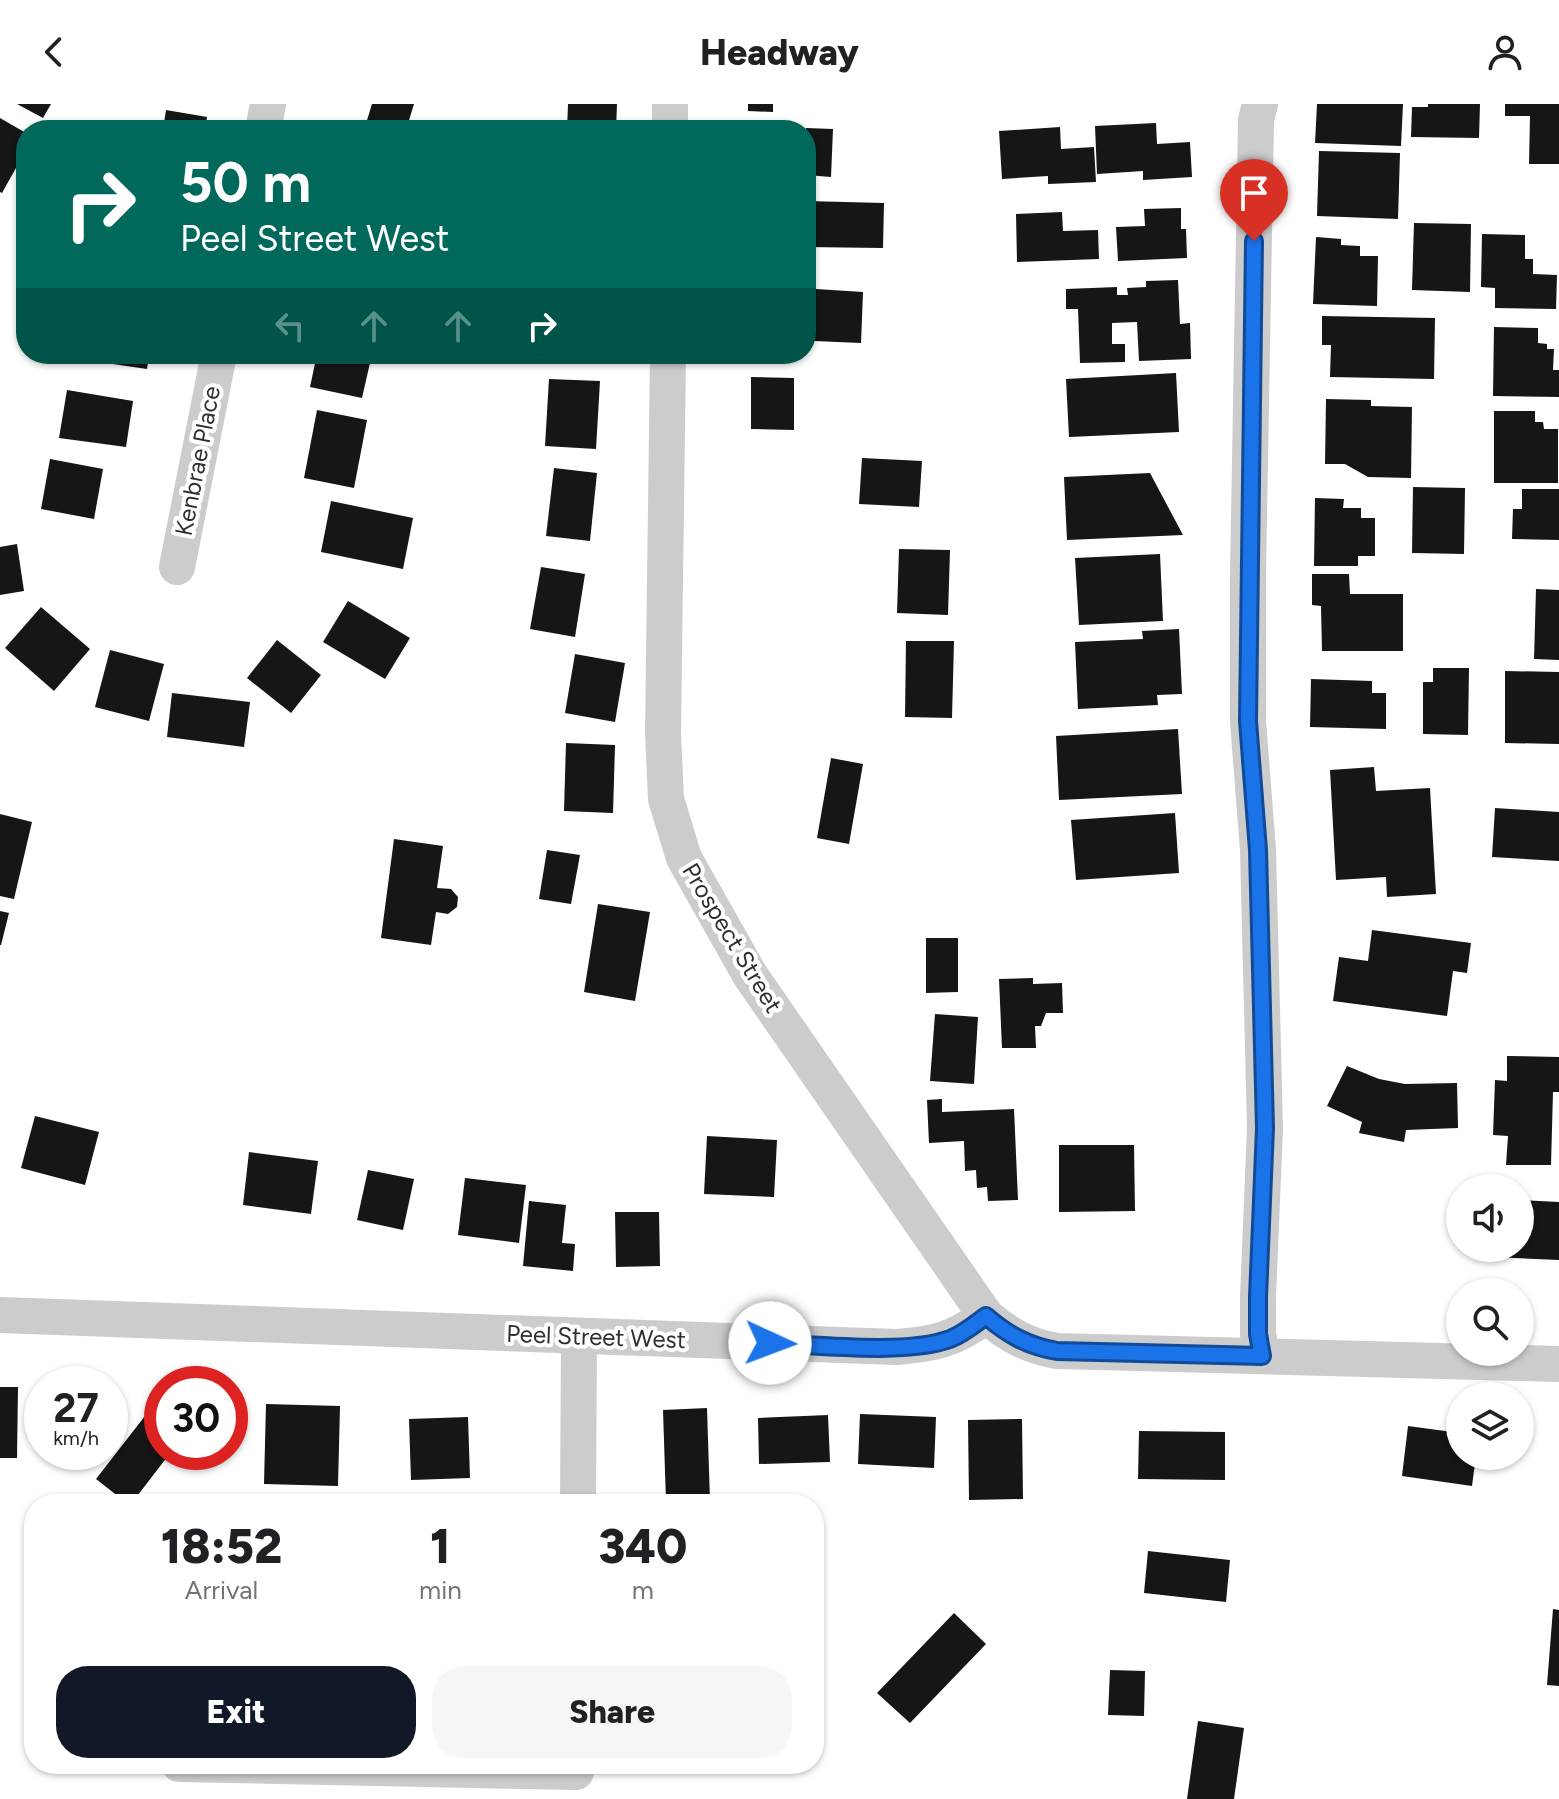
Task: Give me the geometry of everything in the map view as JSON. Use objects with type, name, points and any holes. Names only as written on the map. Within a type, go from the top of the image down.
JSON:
[{"type":"street","points":[[1260,104],[1255,136],[1248,721],[1258,850],[1265,1128],[1258,1297],[1258,1334],[1262,1356]]},
{"type":"street","name":"Kenbrae Place","points":[[177,567],[217,364]]},
{"type":"street","name":"Prospect Street","points":[[668,364],[663,733],[666,799],[684,858],[750,975],[986,1316]]},
{"type":"street","name":"Peel Street West","points":[[0,1315],[897,1347],[933,1344],[950,1339],[986,1316]]},
{"type":"street","points":[[986,1316],[1019,1340],[1057,1351],[1559,1364]]},
{"type":"street","points":[[578,1494],[579,1336]]},
{"type":"street","points":[[463,1774],[576,1778]]},
{"type":"building","points":[[17,104],[51,104],[43,118]]},
{"type":"building","points":[[372,104],[414,104],[409,120],[367,120]]},
{"type":"building","points":[[568,104],[617,104],[616,120],[567,120]]},
{"type":"building","points":[[748,104],[773,104],[773,112],[748,111]]},
{"type":"building","points":[[1317,104],[1403,104],[1401,146],[1315,143]]},
{"type":"building","points":[[1428,104],[1480,104],[1479,138],[1411,137],[1412,107],[1428,107]]},
{"type":"building","points":[[1505,104],[1559,104],[1559,164],[1529,164],[1530,116],[1505,116]]},
{"type":"building","points":[[166,110],[207,117],[207,120],[164,120]]},
{"type":"building","points":[[0,118],[16,127],[16,168],[0,192]]},
{"type":"building","points":[[1156,123],[1157,144],[1190,142],[1192,177],[1143,180],[1143,171],[1097,174],[1095,126]]},
{"type":"building","points":[[1060,127],[1061,149],[1094,147],[1096,182],[1048,184],[1048,176],[1002,179],[999,131]]},
{"type":"building","points":[[816,128],[833,129],[831,177],[816,176]]},
{"type":"building","points":[[1319,151],[1400,153],[1398,219],[1317,216]]},
{"type":"building","points":[[816,201],[884,203],[883,248],[816,247]]},
{"type":"building","points":[[1181,208],[1181,229],[1186,229],[1187,258],[1118,261],[1116,227],[1145,226],[1144,209]]},
{"type":"building","points":[[1062,212],[1063,231],[1098,230],[1099,259],[1017,262],[1016,214]]},
{"type":"building","points":[[1414,223],[1471,224],[1470,292],[1412,290]]},
{"type":"building","points":[[1482,234],[1525,235],[1525,259],[1533,259],[1533,274],[1557,275],[1556,309],[1495,308],[1495,288],[1481,287]]},
{"type":"building","points":[[1316,237],[1341,239],[1341,245],[1360,246],[1360,256],[1378,256],[1377,306],[1313,304]]},
{"type":"building","points":[[1178,280],[1180,324],[1190,323],[1191,359],[1139,361],[1137,322],[1112,323],[1112,344],[1125,344],[1125,362],[1080,363],[1078,309],[1066,309],[1066,289],[1117,287],[1117,295],[1128,295],[1127,288],[1146,287],[1146,281]]},
{"type":"building","points":[[816,289],[863,292],[861,343],[816,341]]},
{"type":"building","points":[[1322,316],[1435,318],[1434,379],[1330,377],[1331,345],[1322,345]]},
{"type":"building","points":[[1494,327],[1538,328],[1538,343],[1547,344],[1547,349],[1554,349],[1553,370],[1559,370],[1559,397],[1493,396]]},
{"type":"building","points":[[113,364],[148,364],[147,369]]},
{"type":"building","points":[[315,364],[370,364],[362,398],[310,387]]},
{"type":"building","points":[[1176,373],[1179,432],[1069,437],[1066,379]]},
{"type":"building","points":[[751,377],[794,378],[794,430],[751,429]]},
{"type":"building","points":[[549,379],[600,381],[596,449],[545,446]]},
{"type":"building","points":[[67,390],[133,401],[126,447],[59,438]]},
{"type":"building","points":[[1326,399],[1371,400],[1371,406],[1412,407],[1411,478],[1368,477],[1345,464],[1325,464]]},
{"type":"building","points":[[317,410],[367,420],[354,488],[304,478]]},
{"type":"building","points":[[1494,411],[1535,411],[1535,422],[1543,422],[1544,429],[1558,429],[1558,483],[1494,483]]},
{"type":"building","points":[[862,458],[922,461],[919,507],[859,504]]},
{"type":"building","points":[[50,459],[103,469],[94,519],[41,509]]},
{"type":"building","points":[[554,468],[597,473],[590,541],[546,536]]},
{"type":"building","points":[[1150,473],[1183,535],[1067,540],[1064,477]]},
{"type":"building","points":[[1413,487],[1465,488],[1464,554],[1412,553]]},
{"type":"building","points":[[1522,489],[1559,489],[1559,540],[1512,539],[1513,509],[1522,509]]},
{"type":"building","points":[[1315,498],[1344,499],[1343,508],[1361,508],[1361,518],[1375,518],[1375,556],[1358,556],[1358,566],[1314,566]]},
{"type":"building","points":[[331,501],[413,518],[403,569],[321,552]]},
{"type":"building","points":[[17,544],[24,591],[0,595],[0,547]]},
{"type":"building","points":[[899,549],[950,550],[948,615],[897,613]]},
{"type":"building","points":[[1160,554],[1163,621],[1079,625],[1075,558]]},
{"type":"building","points":[[541,567],[585,574],[575,637],[530,629]]},
{"type":"building","points":[[1312,574],[1349,574],[1350,594],[1403,594],[1403,651],[1322,651],[1321,606],[1312,605]]},
{"type":"building","points":[[1536,589],[1559,590],[1559,660],[1534,659]]},
{"type":"building","points":[[348,601],[410,638],[385,679],[323,642]]},
{"type":"building","points":[[41,607],[90,649],[54,691],[5,648]]},
{"type":"building","points":[[1179,629],[1182,694],[1157,695],[1158,705],[1078,709],[1075,642],[1143,639],[1142,631]]},
{"type":"building","points":[[277,640],[321,675],[291,713],[247,678]]},
{"type":"building","points":[[906,641],[954,641],[952,718],[905,717]]},
{"type":"building","points":[[110,650],[164,664],[149,721],[95,707]]},
{"type":"building","points":[[575,654],[625,663],[615,722],[565,713]]},
{"type":"building","points":[[1433,668],[1469,668],[1468,735],[1423,734],[1423,682],[1433,682]]},
{"type":"building","points":[[1505,671],[1559,672],[1559,744],[1505,743]]},
{"type":"building","points":[[1311,679],[1372,681],[1372,693],[1386,693],[1386,729],[1310,727]]},
{"type":"building","points":[[172,693],[250,702],[244,747],[167,737]]},
{"type":"building","points":[[1178,729],[1182,794],[1059,800],[1056,736]]},
{"type":"building","points":[[566,743],[615,745],[613,813],[564,811]]},
{"type":"building","points":[[831,758],[863,764],[849,844],[817,838]]},
{"type":"building","points":[[1374,767],[1376,791],[1430,788],[1436,894],[1387,897],[1386,877],[1336,880],[1330,770]]},
{"type":"building","points":[[1495,808],[1559,812],[1559,861],[1492,857]]},
{"type":"building","points":[[1175,813],[1179,873],[1076,880],[1071,820]]},
{"type":"building","points":[[0,814],[32,822],[14,899],[0,896]]},
{"type":"building","points":[[394,839],[443,846],[437,888],[451,889],[458,897],[457,907],[448,914],[436,912],[431,945],[381,938]]},
{"type":"building","points":[[547,850],[580,855],[571,904],[539,899]]},
{"type":"building","points":[[598,904],[650,912],[635,1001],[584,992]]},
{"type":"building","points":[[0,911],[9,913],[1,945],[0,945]]},
{"type":"building","points":[[1372,930],[1471,943],[1467,973],[1453,971],[1447,1016],[1333,1001],[1339,957],[1368,961]]},
{"type":"building","points":[[926,938],[958,938],[958,992],[926,993]]},
{"type":"building","points":[[1033,978],[1033,984],[1062,983],[1063,1013],[1046,1013],[1041,1026],[1035,1026],[1036,1048],[1002,1048],[999,979]]},
{"type":"building","points":[[935,1014],[978,1017],[974,1084],[930,1081]]},
{"type":"building","points":[[1507,1056],[1559,1057],[1559,1092],[1553,1092],[1551,1165],[1506,1165],[1508,1136],[1493,1135],[1495,1080],[1507,1081]]},
{"type":"building","points":[[1347,1066],[1379,1079],[1405,1084],[1457,1083],[1458,1128],[1406,1130],[1404,1142],[1359,1133],[1362,1122],[1327,1106]]},
{"type":"building","points":[[942,1099],[942,1112],[1014,1109],[1018,1200],[988,1201],[987,1187],[977,1188],[976,1170],[965,1171],[964,1141],[929,1143],[927,1100]]},
{"type":"building","points":[[35,1116],[99,1132],[85,1185],[21,1168]]},
{"type":"building","points":[[707,1136],[777,1140],[774,1197],[704,1194]]},
{"type":"building","points":[[1059,1145],[1134,1145],[1135,1211],[1059,1212]]},
{"type":"building","points":[[249,1152],[318,1161],[311,1214],[243,1205]]},
{"type":"building","points":[[368,1170],[414,1179],[403,1230],[357,1220]]},
{"type":"building","points":[[465,1178],[526,1185],[519,1243],[458,1235]]},
{"type":"building","points":[[529,1201],[566,1205],[562,1243],[575,1244],[573,1271],[523,1266]]},
{"type":"building","points":[[1534,1201],[1559,1202],[1559,1260],[1534,1259]]},
{"type":"building","points":[[615,1212],[659,1212],[660,1266],[616,1267]]},
{"type":"building","points":[[0,1387],[18,1387],[17,1458],[0,1458]]},
{"type":"building","points":[[266,1404],[340,1406],[338,1486],[264,1484]]},
{"type":"building","points":[[707,1408],[710,1494],[666,1494],[663,1410]]},
{"type":"building","points":[[860,1414],[936,1417],[934,1468],[858,1464]]},
{"type":"building","points":[[828,1415],[830,1462],[759,1464],[758,1418]]},
{"type":"building","points":[[144,1417],[144,1470],[157,1470],[139,1494],[115,1494],[96,1479],[103,1470],[128,1470],[128,1438]]},
{"type":"building","points":[[468,1417],[470,1478],[411,1480],[409,1419]]},
{"type":"building","points":[[1022,1419],[1023,1499],[969,1500],[968,1420]]},
{"type":"building","points":[[1408,1426],[1446,1431],[1446,1470],[1474,1470],[1472,1486],[1402,1476]]},
{"type":"building","points":[[1139,1431],[1225,1432],[1225,1480],[1138,1479]]},
{"type":"building","points":[[1148,1551],[1230,1560],[1226,1602],[1144,1593]]},
{"type":"building","points":[[1553,1609],[1559,1610],[1559,1686],[1547,1685]]},
{"type":"building","points":[[954,1613],[986,1644],[910,1723],[877,1693]]},
{"type":"building","points":[[1110,1670],[1145,1671],[1144,1716],[1108,1715]]},
{"type":"building","points":[[1198,1721],[1244,1728],[1234,1799],[1187,1799]]},
{"type":"route","points":[[770,1343],[897,1347],[933,1344],[962,1333],[986,1316],[1019,1340],[1057,1351],[1262,1356],[1258,1334],[1258,1297],[1265,1128],[1258,850],[1248,721],[1254,241]]}]
